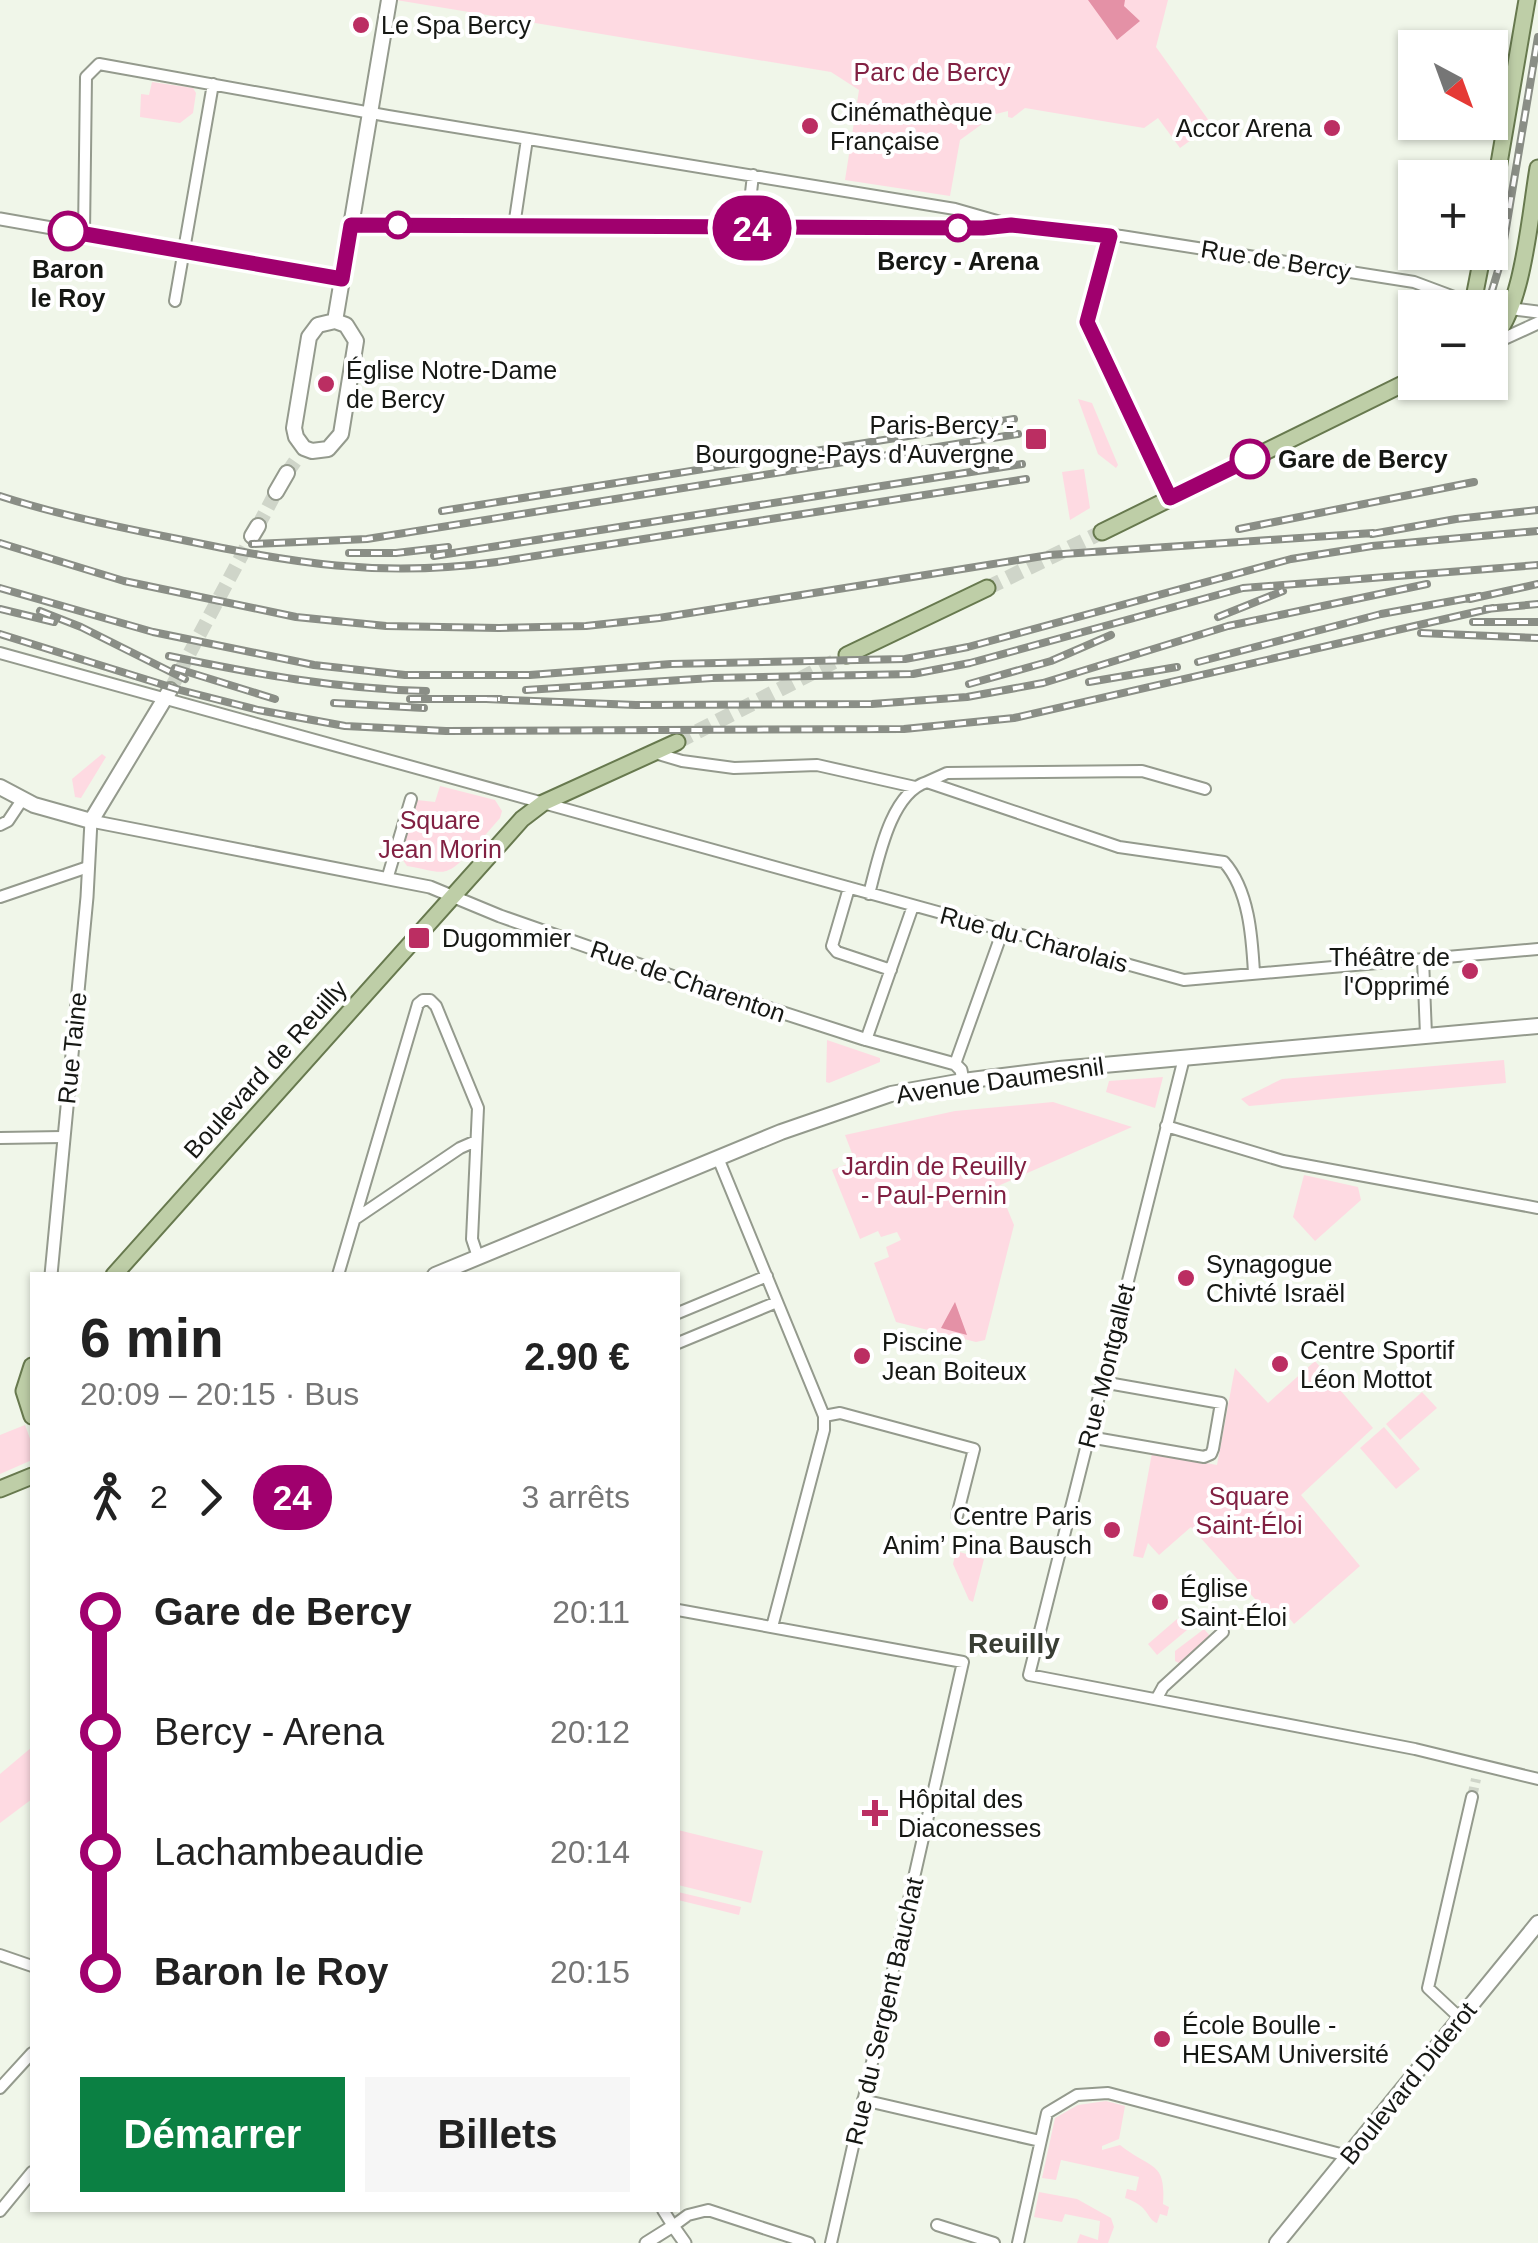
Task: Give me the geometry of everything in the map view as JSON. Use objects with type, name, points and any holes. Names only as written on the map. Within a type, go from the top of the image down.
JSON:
[{"type":"main road","points":[[334,321],[390,0]]},
{"type":"main road","points":[[1500,160],[1527,0]]},
{"type":"main road","points":[[1508,318],[1538,168]]},
{"type":"main road","points":[[334,321],[351,330],[357,349],[340,434],[328,450],[301,452],[294,428],[310,337],[318,325],[334,321]]},
{"type":"main road","points":[[1102,532],[1398,386]]},
{"type":"main road","points":[[276,492],[287,473]]},
{"type":"main road","points":[[847,656],[987,588]]},
{"type":"main road","points":[[91,822],[167,694]]},
{"type":"main road","name":"Boulevard de Reuilly","points":[[117,1272],[456,897],[506,835],[542,803],[677,742]]},
{"type":"main road","name":"Rue de Charenton","points":[[0,787],[22,800],[91,822]]},
{"type":"main road","name":"Avenue Daumesnil","points":[[442,1272],[813,1119],[891,1094],[964,1081],[1538,1026]]},
{"type":"main road","points":[[30,1372],[24,1391],[30,1410]]},
{"type":"main road","points":[[0,1489],[30,1477]]},
{"type":"main road","name":"Boulevard Diderot","points":[[1277,2243],[1538,1923]]},
{"type":"street","name":"Rue de Bercy","points":[[84,233],[86,77],[99,64],[370,113],[956,208],[1011,225],[1414,282],[1434,290]]},
{"type":"street","points":[[175,301],[213,84]]},
{"type":"street","points":[[514,226],[528,139]]},
{"type":"street","points":[[746,228],[753,175]]},
{"type":"street","points":[[0,219],[342,279]]},
{"type":"street","name":"Rue de Bercy","points":[[352,222],[746,228],[1011,225]]},
{"type":"street","points":[[1110,236],[1087,322],[1170,498]]},
{"type":"street","points":[[1518,282],[1524,300],[1538,312]]},
{"type":"street","name":"Rue de Bercy","points":[[1508,309],[1538,312]]},
{"type":"street","points":[[1508,335],[1538,323]]},
{"type":"street","name":"Rue du Charolais","points":[[0,653],[167,694],[542,803],[1184,980],[1538,949]]},
{"type":"street","points":[[654,752],[734,768],[817,766],[921,785],[1119,846],[1224,862],[1231,870],[1251,926],[1254,973]]},
{"type":"street","points":[[869,894],[888,826],[921,785],[947,773],[1142,771],[1205,789]]},
{"type":"street","points":[[388,876],[411,799]]},
{"type":"street","points":[[0,826],[22,800]]},
{"type":"street","name":"Rue Taine","points":[[51,1272],[91,822]]},
{"type":"street","name":"Rue de Charenton","points":[[91,822],[388,876],[434,888],[513,921],[700,986],[866,1040],[955,1064]]},
{"type":"street","points":[[0,897],[88,868]]},
{"type":"street","points":[[849,888],[832,946],[837,952],[891,970]]},
{"type":"street","points":[[866,1040],[913,906]]},
{"type":"street","points":[[964,1081],[962,1070],[955,1064],[1003,930]]},
{"type":"street","points":[[1423,959],[1426,1036]]},
{"type":"street","points":[[339,1272],[418,1004],[427,1000],[436,1006],[478,1108],[472,1238],[478,1257]]},
{"type":"street","name":"Rue Montgallet","points":[[1156,1698],[1029,1674],[1184,1058]]},
{"type":"street","points":[[1166,1126],[1283,1162],[1538,1208]]},
{"type":"street","points":[[0,1138],[63,1137]]},
{"type":"street","points":[[355,1219],[476,1141]]},
{"type":"street","points":[[680,1610],[772,1627],[824,1430],[824,1416],[718,1158]]},
{"type":"street","points":[[680,1312],[767,1276]]},
{"type":"street","points":[[680,1342],[777,1302]]},
{"type":"street","points":[[1089,1437],[1207,1457],[1212,1452],[1221,1403],[1102,1382]]},
{"type":"street","points":[[824,1416],[840,1414],[974,1449],[958,1516]]},
{"type":"street","name":"Rue du Sergent Bauchat","points":[[772,1627],[964,1662],[831,2243]]},
{"type":"street","points":[[1223,1632],[1156,1698],[1480,1763],[1538,1779]]},
{"type":"street","points":[[1476,1778],[1480,1763]]},
{"type":"street","points":[[1460,2018],[1430,1993],[1428,1986],[1472,1797]]},
{"type":"street","points":[[0,1956],[30,1965]]},
{"type":"street","points":[[0,2088],[30,2054]]},
{"type":"street","points":[[1018,2243],[1046,2113],[1077,2095],[1108,2093],[1348,2156]]},
{"type":"street","points":[[863,2100],[1040,2141]]},
{"type":"street","points":[[0,2211],[30,2174]]},
{"type":"street","points":[[646,2243],[688,2215],[708,2210],[809,2243]]},
{"type":"street","points":[[664,2212],[685,2243]]},
{"type":"street","points":[[937,2225],[994,2243]]},
{"type":"green space","name":"Parc de Bercy","points":[[396,0],[1168,0],[1156,47],[1212,125],[1180,148],[1158,118],[1144,128],[1025,108],[1012,118],[1008,111],[996,114],[960,140],[950,196],[845,180],[859,90],[831,72]]},
{"type":"green space","points":[[152,82],[193,88],[193,113],[180,123],[140,117],[141,94],[149,95]]},
{"type":"green space","points":[[1078,399],[1092,403],[1116,468],[1098,454]]},
{"type":"green space","points":[[1084,469],[1090,508],[1070,520],[1062,472]]},
{"type":"green space","points":[[102,754],[106,757],[81,798],[75,797],[72,779]]},
{"type":"green space","name":"Square Jean Morin","points":[[440,786],[495,800],[502,811],[500,818],[448,870],[436,872],[407,866],[400,856],[417,800],[435,802]]},
{"type":"green space","points":[[827,1040],[880,1058],[880,1062],[826,1082]]},
{"type":"green space","points":[[1504,1060],[1506,1083],[1249,1106],[1241,1099],[1282,1079]]},
{"type":"green space","points":[[1163,1077],[1155,1108],[1106,1092],[1109,1081]]},
{"type":"green space","name":"Jardin de Reuilly - Paul-Pernin","points":[[1053,1102],[1132,1127],[998,1186],[1014,1225],[985,1340],[976,1342],[896,1322],[874,1263],[889,1257],[886,1247],[901,1240],[897,1232],[881,1237],[878,1231],[860,1239],[832,1170],[855,1161],[845,1135],[955,1111]]},
{"type":"green space","points":[[1304,1175],[1358,1187],[1361,1200],[1315,1241],[1293,1217]]},
{"type":"green space","name":"Square Saint-Éloi","points":[[1315,1361],[1373,1428],[1301,1495],[1360,1566],[1294,1624],[1281,1608],[1271,1617],[1191,1527],[1159,1555],[1148,1543],[1143,1558],[1133,1556],[1152,1453],[1217,1465],[1235,1368],[1268,1403]]},
{"type":"green space","points":[[1422,1392],[1437,1408],[1400,1440],[1386,1424]]},
{"type":"green space","points":[[25,1425],[30,1439],[30,1461],[0,1474],[0,1435]]},
{"type":"green space","points":[[1384,1427],[1420,1469],[1396,1489],[1360,1448]]},
{"type":"green space","points":[[956,1551],[984,1559],[973,1602],[953,1564]]},
{"type":"green space","points":[[1177,1619],[1187,1630],[1157,1655],[1148,1644]]},
{"type":"green space","points":[[1204,1629],[1211,1637],[1181,1664],[1175,1661],[1175,1651]]},
{"type":"green space","points":[[30,1749],[30,1800],[0,1823],[0,1774]]},
{"type":"green space","points":[[680,1830],[763,1851],[751,1903],[680,1885]]},
{"type":"green space","points":[[680,1892],[741,1907],[739,1915],[680,1900]]},
{"type":"green space","points":[[1106,2101],[1125,2106],[1119,2139],[1102,2146],[1102,2150],[1120,2145],[1159,2173],[1163,2204],[1169,2207],[1167,2216],[1160,2214],[1157,2223],[1143,2208],[1125,2198],[1127,2189],[1136,2191],[1139,2177],[1061,2160],[1056,2180],[1042,2178],[1055,2118],[1078,2105]]},
{"type":"green space","points":[[1039,2192],[1077,2199],[1111,2218],[1114,2227],[1108,2243],[1077,2243],[1080,2234],[1098,2240],[1100,2221],[1065,2214],[1062,2222],[1034,2217]]},
{"type":"shaded area","points":[[1088,0],[1125,0],[1124,6],[1140,21],[1117,40]]},
{"type":"shaded area","points":[[955,1302],[967,1335],[941,1328]]},
{"type":"tunnel","points":[[287,473],[298,457]]},
{"type":"tunnel","points":[[258,526],[276,492]]},
{"type":"tunnel","points":[[987,588],[1102,532]]},
{"type":"tunnel","points":[[170,690],[252,536]]},
{"type":"tunnel","points":[[677,742],[847,655]]},
{"type":"tunnel","points":[[1472,1797],[1476,1779]]},
{"type":"railway","points":[[1492,290],[1500,264],[1538,37]]},
{"type":"railway","points":[[442,511],[1014,419]]},
{"type":"railway","points":[[252,544],[367,539],[1018,434]]},
{"type":"railway","points":[[434,556],[1022,464]]},
{"type":"railway","points":[[0,496],[89,520],[260,555],[336,565],[413,569],[497,562],[1026,479]]},
{"type":"railway","points":[[1239,529],[1474,482]]},
{"type":"railway","points":[[1372,534],[1538,510]]},
{"type":"railway","points":[[0,588],[153,632],[314,665],[405,675],[530,675],[671,664],[905,659],[968,647],[1291,559],[1372,546],[1538,531]]},
{"type":"railway","points":[[0,543],[124,581],[296,617],[386,626],[499,628],[586,626],[659,618],[1049,555],[1373,533]]},
{"type":"railway","points":[[349,553],[448,547]]},
{"type":"railway","points":[[526,690],[712,678],[913,674],[970,663],[1243,588],[1538,565]]},
{"type":"railway","points":[[486,699],[636,705],[872,704],[967,697],[1043,683],[1228,626],[1427,584]]},
{"type":"railway","points":[[1470,599],[1538,584]]},
{"type":"railway","points":[[1218,617],[1283,591]]},
{"type":"railway","points":[[1198,662],[1381,614],[1480,596]]},
{"type":"railway","points":[[1486,609],[1538,604]]},
{"type":"railway","points":[[0,634],[180,690],[345,726],[446,731],[904,729],[1014,718],[1493,608]]},
{"type":"railway","points":[[0,609],[54,622]]},
{"type":"railway","points":[[40,611],[185,679]]},
{"type":"railway","points":[[1473,622],[1538,622]]},
{"type":"railway","points":[[1421,633],[1538,638]]},
{"type":"railway","points":[[969,684],[1051,661],[1111,635]]},
{"type":"railway","points":[[169,656],[297,680],[426,691]]},
{"type":"railway","points":[[1089,682],[1177,667]]},
{"type":"railway","points":[[175,668],[275,699]]},
{"type":"railway","points":[[410,699],[500,699]]},
{"type":"railway","points":[[334,703],[424,708]]},
{"type":"bus line","name":"24","points":[[68,231],[342,279],[351,225],[1011,225],[1110,236],[1087,322],[1170,498],[1250,459]]},
{"type":"place","name":"Le Spa Bercy","points":[[361,25]]},
{"type":"place","name":"Cinémathèque Française","points":[[810,126]]},
{"type":"place","name":"Accor Arena","points":[[1332,128]]},
{"type":"place","name":"Bercy - Arena","points":[[958,228]]},
{"type":"place","name":"Baron le Roy","points":[[68,231]]},
{"type":"place","name":"Église Notre-Dame de Bercy","points":[[326,384]]},
{"type":"place","name":"Paris-Bercy - Bourgogne-Pays d'Auvergne","points":[[1036,439]]},
{"type":"place","name":"Gare de Bercy","points":[[1250,459]]},
{"type":"place","name":"Dugommier","points":[[419,938]]},
{"type":"place","name":"Théâtre de l'Opprimé","points":[[1470,971]]},
{"type":"place","name":"Synagogue Chivté Israël","points":[[1186,1278]]},
{"type":"place","name":"Piscine Jean Boiteux","points":[[862,1356]]},
{"type":"place","name":"Centre Sportif Léon Mottot","points":[[1280,1364]]},
{"type":"place","name":"Centre Paris Anim’ Pina Bausch","points":[[1112,1530]]},
{"type":"place","name":"Église Saint-Éloi","points":[[1160,1602]]},
{"type":"place","name":"Hôpital des Diaconesses","points":[[875,1813]]},
{"type":"place","name":"École Boulle - HESAM Université","points":[[1162,2039]]},
{"type":"district","name":"Reuilly","points":[[1014,1643]]}]
